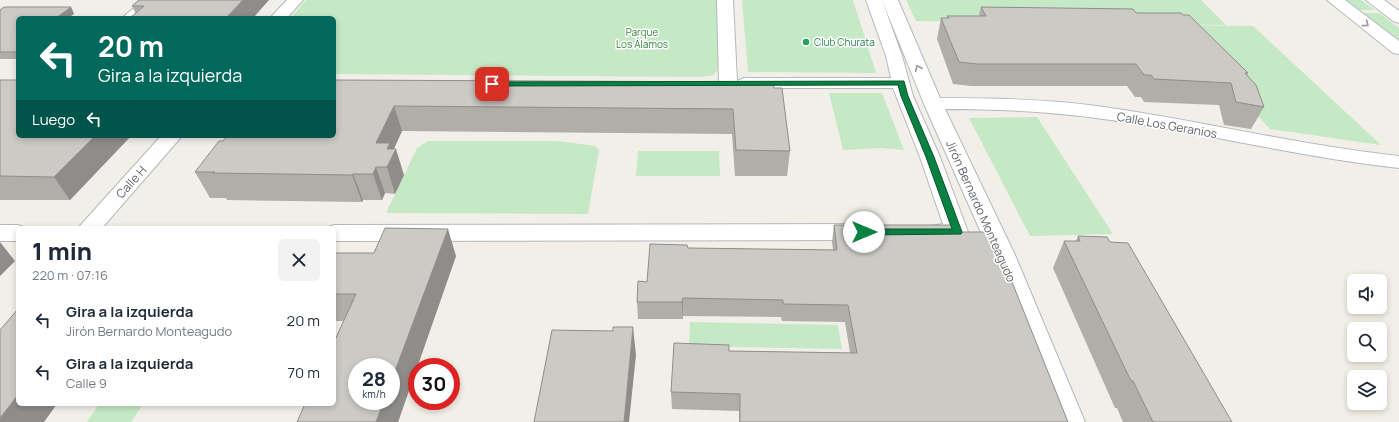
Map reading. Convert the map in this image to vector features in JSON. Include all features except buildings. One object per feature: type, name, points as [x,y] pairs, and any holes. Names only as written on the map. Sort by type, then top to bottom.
[{"type":"street","points":[[132,16],[152,0]]},
{"type":"street","points":[[280,16],[295,0]]},
{"type":"street","points":[[725,0],[720,84],[901,83]]},
{"type":"street","name":"Jirón Bernardo Monteagudo","points":[[874,0],[904,96],[930,157],[957,232],[911,232]]},
{"type":"street","name":"Jirón Bernardo Monteagudo","points":[[890,0],[933,104],[1002,255],[1071,422]]},
{"type":"street","points":[[1335,0],[1399,49]]},
{"type":"street","points":[[1374,0],[1399,18]]},
{"type":"street","name":"Calle Los Geranios","points":[[933,104],[1031,106],[1097,112],[1286,147],[1399,162]]},
{"type":"street","name":"Calle H","points":[[91,226],[170,138]]},
{"type":"street","points":[[336,233],[887,232]]},
{"type":"street","points":[[0,233],[16,233]]},
{"type":"green space","name":"Parque Los Álamos","points":[[306,0],[717,0],[718,70],[713,75],[700,77],[336,74],[336,16],[293,16]]},
{"type":"green space","name":"Club Churata","points":[[742,0],[853,0],[876,73],[748,72]]},
{"type":"green space","points":[[906,0],[1201,0],[1226,25],[916,21]]},
{"type":"green space","points":[[1343,0],[1361,0],[1375,10],[1356,10]]},
{"type":"green space","points":[[1360,13],[1379,13],[1399,28],[1399,42]]},
{"type":"green space","points":[[1174,25],[1253,26],[1381,145],[1270,129]]},
{"type":"green space","points":[[829,93],[882,93],[904,150],[881,148],[843,150]]},
{"type":"green space","points":[[1037,117],[1113,234],[1030,236],[969,118]]},
{"type":"green space","points":[[428,141],[558,141],[595,146],[599,150],[588,214],[386,213],[417,148]]},
{"type":"green space","points":[[638,151],[719,151],[720,176],[636,176]]},
{"type":"green space","points":[[690,322],[838,325],[842,349],[689,346]]},
{"type":"green space","points":[[98,406],[142,406],[131,422],[87,422]]},
{"type":"place","name":"Club Churata","points":[[806,42]]},
{"type":"route","points":[[492,84],[901,83],[904,96],[930,157],[957,232],[864,232]]}]
